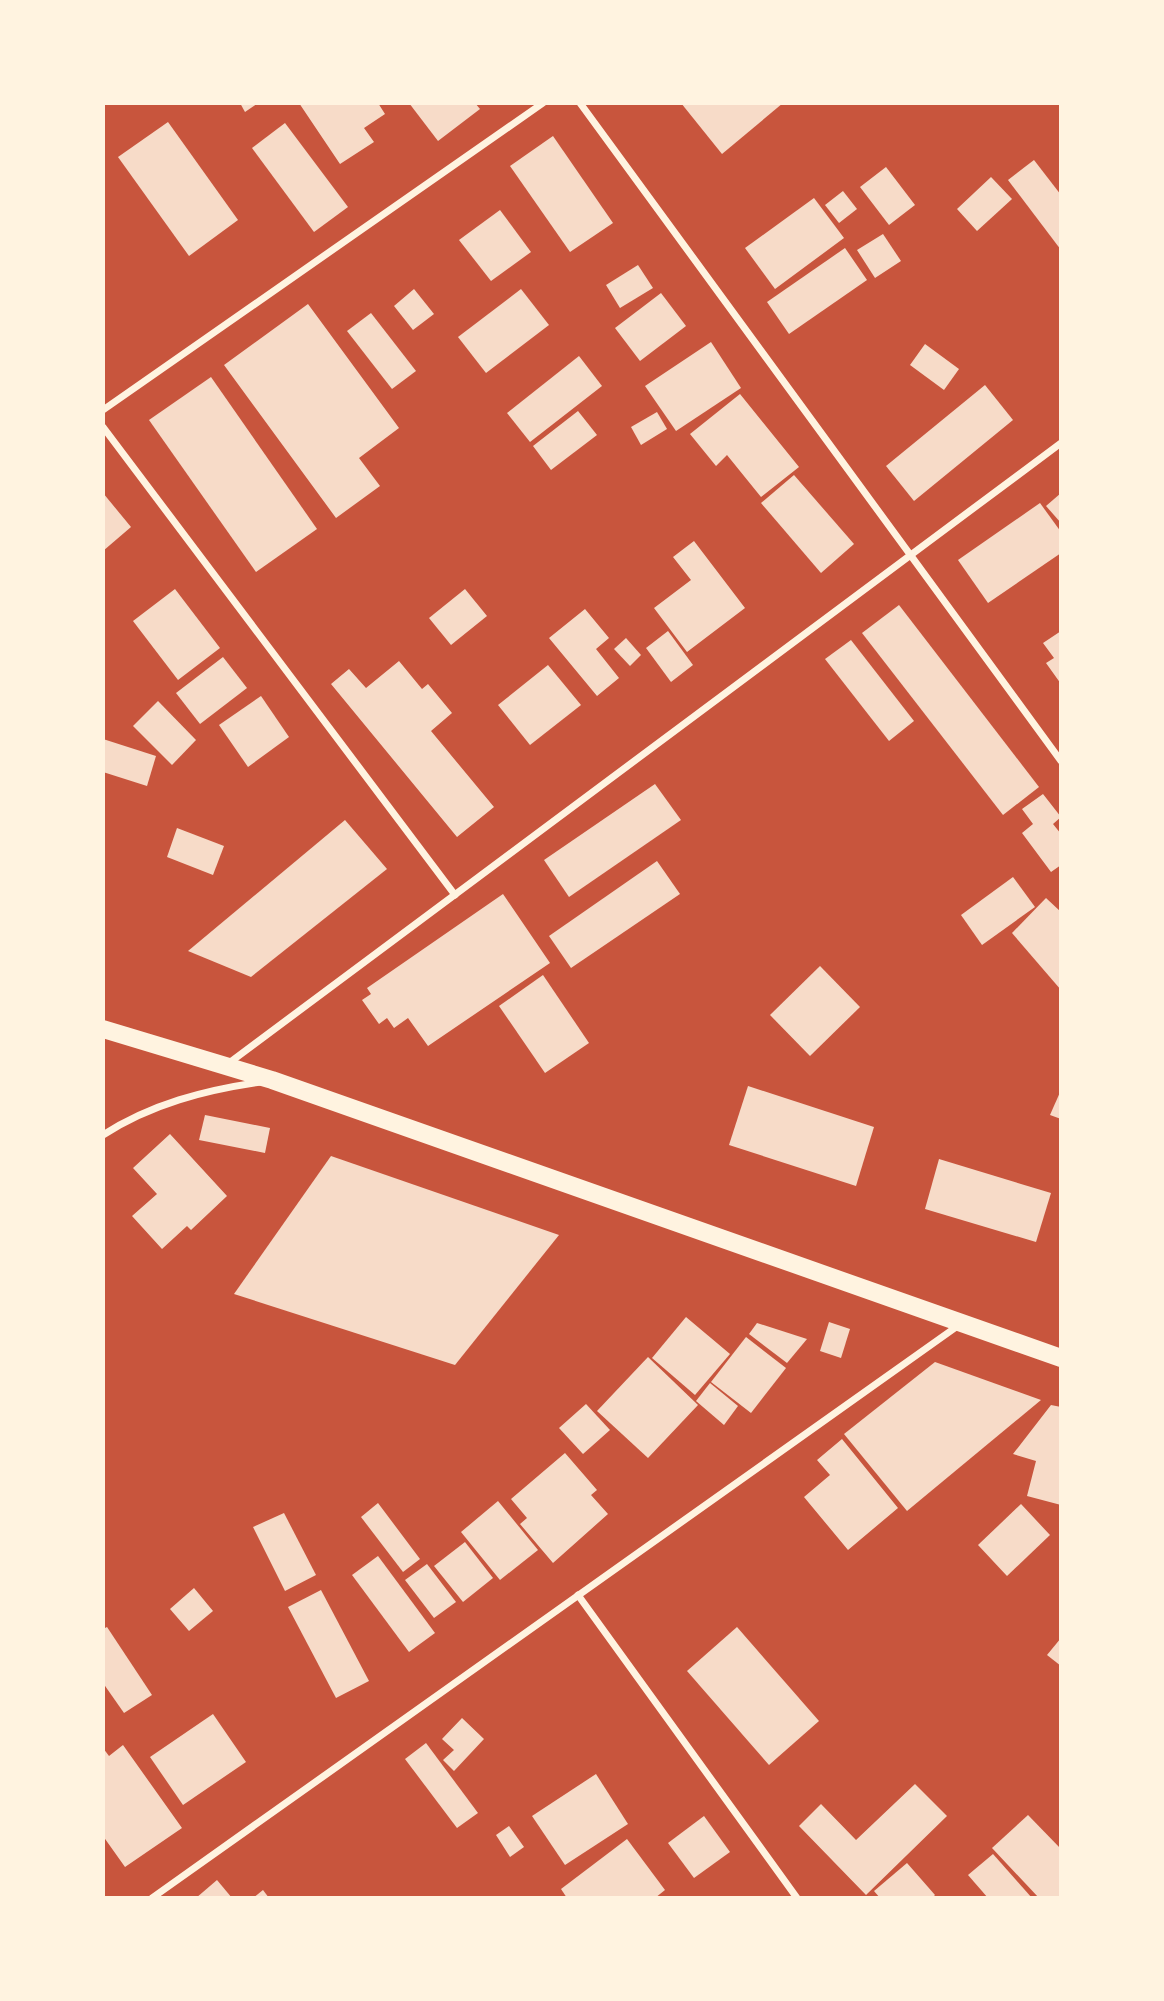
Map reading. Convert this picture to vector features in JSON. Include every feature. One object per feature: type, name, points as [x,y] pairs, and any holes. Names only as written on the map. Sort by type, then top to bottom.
[{"type":"main road","points":[[103,1029],[272,1080],[1061,1358]]},
{"type":"street","points":[[103,411],[543,103]]},
{"type":"street","points":[[580,103],[1061,761]]},
{"type":"street","points":[[103,428],[455,895]]},
{"type":"street","points":[[226,1066],[1061,443]]},
{"type":"street","points":[[103,1135],[159,1106],[215,1089],[272,1080]]},
{"type":"street","points":[[152,1898],[959,1324]]},
{"type":"street","points":[[578,1595],[797,1898]]},
{"type":"building","points":[[240,103],[258,103],[245,112]]},
{"type":"building","points":[[299,103],[378,103],[385,114],[364,128],[374,142],[340,164]]},
{"type":"building","points":[[409,103],[475,103],[480,109],[438,141]]},
{"type":"building","points":[[681,103],[783,103],[722,154]]},
{"type":"building","points":[[168,122],[238,220],[189,256],[118,157]]},
{"type":"building","points":[[285,123],[348,207],[314,232],[252,148]]},
{"type":"building","points":[[553,136],[613,223],[570,252],[510,166]]},
{"type":"building","points":[[1034,160],[1061,195],[1061,250],[1008,180]]},
{"type":"building","points":[[886,167],[915,205],[889,225],[860,187]]},
{"type":"building","points":[[991,177],[1012,199],[977,231],[957,209]]},
{"type":"building","points":[[843,191],[857,209],[839,223],[825,205]]},
{"type":"building","points":[[814,198],[844,238],[775,289],[745,248]]},
{"type":"building","points":[[500,210],[531,252],[491,281],[459,240]]},
{"type":"building","points":[[883,234],[901,261],[875,278],[857,250]]},
{"type":"building","points":[[845,248],[867,280],[789,334],[767,302]]},
{"type":"building","points":[[638,265],[653,288],[620,308],[606,285]]},
{"type":"building","points":[[414,289],[434,314],[413,330],[394,306]]},
{"type":"building","points":[[521,289],[549,325],[486,373],[458,337]]},
{"type":"building","points":[[661,293],[686,326],[640,361],[615,328]]},
{"type":"building","points":[[308,304],[399,428],[359,458],[380,486],[336,518],[224,365]]},
{"type":"building","points":[[371,313],[416,371],[392,389],[347,331]]},
{"type":"building","points":[[711,342],[741,388],[676,431],[645,386]]},
{"type":"building","points":[[925,344],[959,369],[944,390],[910,365]]},
{"type":"building","points":[[579,356],[602,386],[530,442],[507,413]]},
{"type":"building","points":[[211,377],[317,529],[256,572],[149,420]]},
{"type":"building","points":[[985,385],[1013,420],[914,501],[886,466]]},
{"type":"building","points":[[740,394],[799,467],[761,497],[727,455],[716,466],[690,434]]},
{"type":"building","points":[[578,411],[597,435],[551,470],[533,446]]},
{"type":"building","points":[[657,412],[667,429],[641,445],[631,427]]},
{"type":"building","points":[[794,475],[854,544],[821,573],[761,503]]},
{"type":"building","points":[[103,493],[131,527],[103,551]]},
{"type":"building","points":[[1061,493],[1061,523],[1046,506]]},
{"type":"building","points":[[1040,503],[1061,532],[1061,553],[988,603],[958,560]]},
{"type":"building","points":[[694,541],[745,608],[687,652],[654,608],[691,580],[673,557]]},
{"type":"building","points":[[175,589],[220,648],[178,680],[133,621]]},
{"type":"building","points":[[465,589],[487,616],[451,645],[429,618]]},
{"type":"building","points":[[899,605],[1039,787],[1003,815],[862,633]]},
{"type":"building","points":[[585,609],[609,638],[596,649],[619,678],[597,696],[549,638]]},
{"type":"building","points":[[668,631],[693,665],[671,682],[646,648]]},
{"type":"building","points":[[1061,631],[1061,684],[1046,663],[1054,658],[1043,643]]},
{"type":"building","points":[[626,638],[641,655],[630,666],[614,649]]},
{"type":"building","points":[[851,640],[914,721],[889,741],[825,659]]},
{"type":"building","points":[[223,657],[247,688],[200,724],[176,693]]},
{"type":"building","points":[[399,661],[422,689],[428,684],[452,713],[431,731],[494,807],[457,837],[331,684],[349,669],[366,688]]},
{"type":"building","points":[[548,665],[581,705],[530,745],[498,705]]},
{"type":"building","points":[[261,696],[289,737],[248,767],[219,725]]},
{"type":"building","points":[[158,701],[196,740],[172,765],[133,726]]},
{"type":"building","points":[[103,739],[156,756],[147,786],[103,772]]},
{"type":"building","points":[[655,784],[681,820],[569,897],[544,860]]},
{"type":"building","points":[[1043,794],[1061,817],[1053,824],[1061,834],[1061,865],[1051,872],[1022,833],[1033,824],[1022,809]]},
{"type":"building","points":[[345,820],[387,869],[251,977],[188,951]]},
{"type":"building","points":[[177,828],[224,846],[213,875],[167,857]]},
{"type":"building","points":[[657,861],[680,894],[571,968],[549,936]]},
{"type":"building","points":[[1013,877],[1035,907],[982,945],[961,915]]},
{"type":"building","points":[[503,894],[550,963],[428,1046],[408,1018],[394,1028],[387,1018],[379,1024],[362,1000],[371,994],[367,988]]},
{"type":"building","points":[[1046,898],[1061,912],[1061,990],[1012,933]]},
{"type":"building","points":[[820,966],[860,1007],[810,1056],[770,1015]]},
{"type":"building","points":[[543,975],[589,1043],[545,1073],[499,1006]]},
{"type":"building","points":[[748,1086],[874,1127],[856,1186],[729,1145]]},
{"type":"building","points":[[1061,1090],[1061,1119],[1050,1115]]},
{"type":"building","points":[[205,1115],[270,1128],[265,1153],[199,1140]]},
{"type":"building","points":[[170,1134],[227,1196],[191,1230],[187,1226],[162,1249],[132,1216],[157,1194],[133,1168]]},
{"type":"building","points":[[331,1156],[559,1235],[455,1365],[234,1294]]},
{"type":"building","points":[[939,1159],[1051,1193],[1036,1242],[925,1209]]},
{"type":"building","points":[[686,1317],[730,1354],[695,1395],[652,1358]]},
{"type":"building","points":[[829,1322],[850,1329],[841,1358],[820,1351]]},
{"type":"building","points":[[757,1323],[807,1339],[787,1363],[749,1334]]},
{"type":"building","points":[[746,1337],[786,1368],[751,1413],[711,1382]]},
{"type":"building","points":[[648,1357],[698,1405],[648,1458],[597,1411]]},
{"type":"building","points":[[935,1362],[1041,1400],[907,1511],[844,1434]]},
{"type":"building","points":[[710,1383],[738,1406],[724,1425],[696,1401]]},
{"type":"building","points":[[586,1404],[610,1430],[583,1454],[559,1428]]},
{"type":"building","points":[[1051,1405],[1061,1407],[1061,1505],[1027,1496],[1036,1461],[1013,1454]]},
{"type":"building","points":[[842,1439],[898,1508],[848,1550],[804,1497],[830,1475],[817,1460]]},
{"type":"building","points":[[565,1453],[597,1490],[591,1495],[608,1514],[553,1563],[520,1524],[527,1518],[511,1499]]},
{"type":"building","points":[[498,1501],[538,1550],[500,1580],[461,1532]]},
{"type":"building","points":[[378,1503],[420,1559],[403,1572],[361,1517]]},
{"type":"building","points":[[1021,1504],[1050,1535],[1007,1576],[978,1545]]},
{"type":"building","points":[[284,1513],[316,1575],[285,1591],[253,1527]]},
{"type":"building","points":[[465,1542],[493,1578],[463,1602],[434,1566]]},
{"type":"building","points":[[378,1556],[435,1633],[409,1652],[352,1575]]},
{"type":"building","points":[[427,1564],[456,1602],[434,1618],[405,1580]]},
{"type":"building","points":[[194,1588],[213,1611],[189,1631],[170,1609]]},
{"type":"building","points":[[321,1590],[369,1681],[336,1698],[288,1607]]},
{"type":"building","points":[[107,1627],[152,1695],[124,1713],[103,1683],[103,1629]]},
{"type":"building","points":[[737,1627],[819,1721],[769,1765],[687,1671]]},
{"type":"building","points":[[1061,1638],[1061,1666],[1047,1655]]},
{"type":"building","points":[[213,1714],[246,1762],[183,1805],[150,1757]]},
{"type":"building","points":[[462,1718],[484,1739],[454,1771],[443,1760],[454,1750],[442,1739]]},
{"type":"building","points":[[426,1743],[478,1813],[457,1828],[405,1759]]},
{"type":"building","points":[[123,1745],[182,1828],[125,1867],[103,1836],[103,1748],[109,1756]]},
{"type":"building","points":[[596,1774],[628,1824],[565,1865],[532,1816]]},
{"type":"building","points":[[915,1784],[947,1816],[866,1895],[799,1826],[821,1804],[856,1840]]},
{"type":"building","points":[[1028,1815],[1061,1849],[1061,1898],[1039,1898],[992,1848]]},
{"type":"building","points":[[704,1816],[730,1852],[694,1878],[668,1843]]},
{"type":"building","points":[[509,1826],[524,1847],[510,1857],[496,1835]]},
{"type":"building","points":[[627,1839],[665,1890],[655,1898],[567,1898],[561,1889]]},
{"type":"building","points":[[993,1854],[1032,1898],[988,1898],[968,1875]]},
{"type":"building","points":[[907,1863],[935,1895],[932,1898],[880,1898],[874,1891]]},
{"type":"building","points":[[217,1880],[232,1898],[196,1898]]},
{"type":"building","points":[[263,1890],[269,1898],[253,1898]]}]
